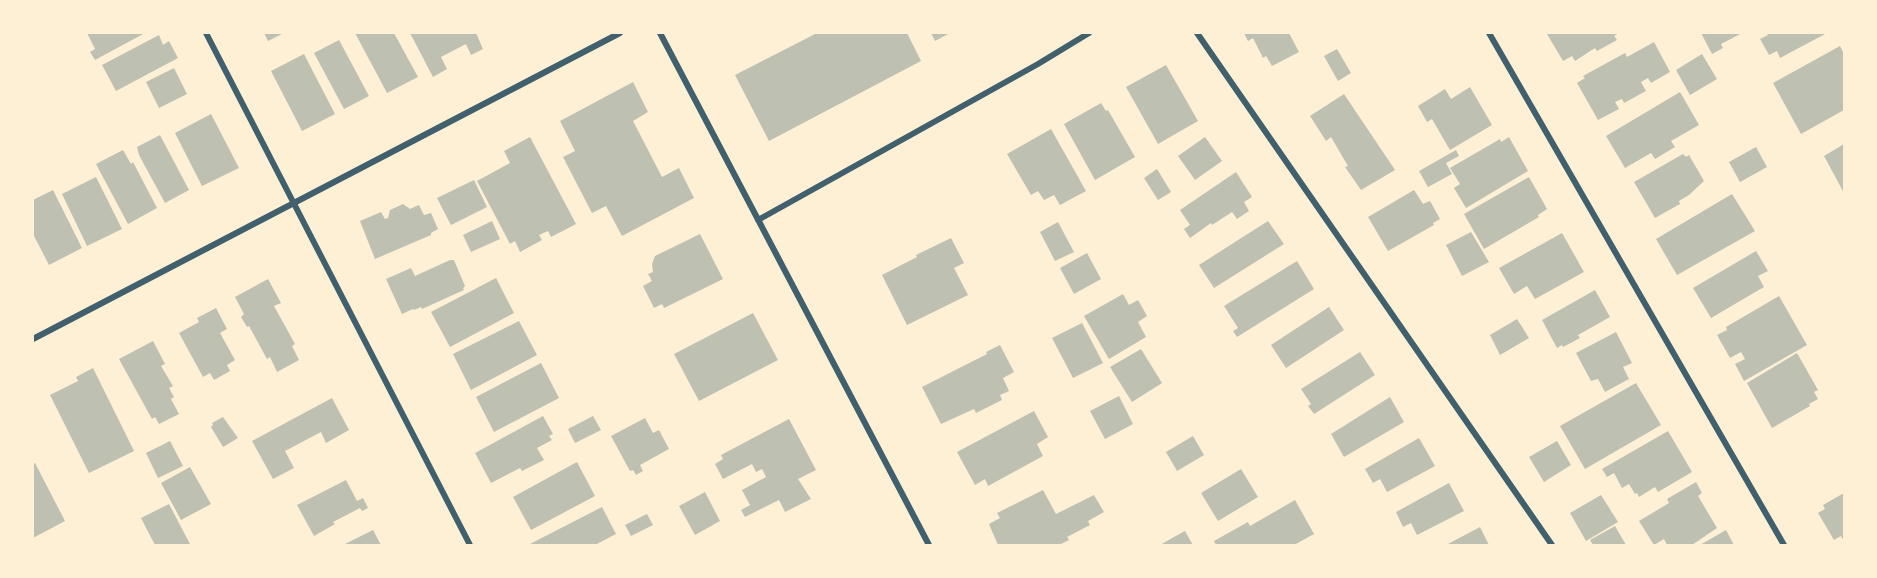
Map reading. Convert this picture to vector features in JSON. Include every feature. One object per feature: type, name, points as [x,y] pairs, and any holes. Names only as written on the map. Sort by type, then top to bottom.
[{"type":"street","points":[[206,33],[470,545]]},
{"type":"street","points":[[33,339],[620,33]]},
{"type":"street","points":[[660,33],[929,545]]},
{"type":"street","points":[[758,220],[1038,64],[1089,33]]},
{"type":"street","points":[[1197,33],[1552,545]]},
{"type":"street","points":[[1489,33],[1784,545]]},
{"type":"building","points":[[87,33],[145,33],[95,60],[90,52],[95,49]]},
{"type":"building","points":[[264,33],[284,33],[268,41]]},
{"type":"building","points":[[355,33],[394,33],[418,77],[387,93]]},
{"type":"building","points":[[410,33],[476,33],[483,49],[471,55],[466,44],[441,57],[447,69],[433,77]]},
{"type":"building","points":[[817,33],[907,33],[921,61],[769,141],[735,75]]},
{"type":"building","points":[[931,33],[950,33],[935,41]]},
{"type":"building","points":[[1244,33],[1289,33],[1299,52],[1272,66],[1266,56],[1263,58],[1253,38],[1248,41]]},
{"type":"building","points":[[1548,33],[1619,33],[1614,36],[1617,40],[1597,51],[1595,48],[1575,61],[1572,56],[1563,61]]},
{"type":"building","points":[[1701,33],[1742,33],[1721,44],[1723,48],[1712,54]]},
{"type":"building","points":[[1766,33],[1827,33],[1780,58],[1777,51],[1769,55],[1760,39],[1768,35]]},
{"type":"building","points":[[159,35],[163,45],[169,41],[178,58],[116,91],[102,65]]},
{"type":"building","points":[[339,40],[369,96],[344,109],[314,53]]},
{"type":"building","points":[[1654,42],[1670,72],[1651,83],[1648,78],[1641,82],[1646,91],[1624,103],[1622,99],[1615,102],[1619,109],[1598,120],[1577,83],[1585,78],[1583,76],[1625,53],[1627,57]]},
{"type":"building","points":[[1840,46],[1844,54],[1844,110],[1801,134],[1773,83]]},
{"type":"building","points":[[1337,49],[1351,73],[1338,81],[1324,56]]},
{"type":"building","points":[[304,54],[335,114],[302,131],[271,71]]},
{"type":"building","points":[[1702,54],[1717,79],[1690,95],[1676,70]]},
{"type":"building","points":[[1166,65],[1198,121],[1158,144],[1126,87]]},
{"type":"building","points":[[174,68],[187,94],[159,108],[146,82]]},
{"type":"building","points":[[633,82],[648,112],[633,121],[662,177],[679,168],[694,198],[622,236],[606,206],[592,213],[563,157],[575,151],[560,121]]},
{"type":"building","points":[[1470,87],[1492,125],[1450,150],[1432,119],[1427,122],[1418,106],[1445,89],[1451,99]]},
{"type":"building","points":[[1680,92],[1699,125],[1671,141],[1675,147],[1655,159],[1651,153],[1625,168],[1606,136]]},
{"type":"building","points":[[1344,94],[1395,170],[1361,190],[1345,167],[1348,166],[1331,137],[1326,141],[1310,116]]},
{"type":"building","points":[[1101,103],[1106,111],[1108,110],[1135,157],[1095,180],[1064,124]]},
{"type":"building","points":[[211,114],[239,168],[202,186],[175,133]]},
{"type":"building","points":[[1051,129],[1086,191],[1060,205],[1054,195],[1044,200],[1038,191],[1031,195],[1007,154]]},
{"type":"building","points":[[160,135],[189,190],[165,203],[137,147]]},
{"type":"building","points":[[530,137],[576,224],[551,237],[548,231],[539,235],[542,240],[520,252],[515,241],[510,244],[477,181],[510,163],[504,151]]},
{"type":"building","points":[[1205,137],[1222,161],[1195,180],[1178,156]]},
{"type":"building","points":[[1509,137],[1528,171],[1466,208],[1454,188],[1460,184],[1450,168],[1500,139],[1501,142]]},
{"type":"building","points":[[1844,144],[1844,193],[1824,156]]},
{"type":"building","points":[[1756,147],[1767,167],[1740,182],[1729,162]]},
{"type":"building","points":[[123,150],[131,164],[133,162],[157,208],[128,224],[96,164]]},
{"type":"building","points":[[1456,150],[1459,156],[1446,163],[1452,174],[1428,187],[1419,171]]},
{"type":"building","points":[[1683,154],[1686,157],[1689,155],[1704,181],[1679,201],[1680,204],[1655,218],[1634,182]]},
{"type":"building","points":[[1157,169],[1171,192],[1158,200],[1144,178]]},
{"type":"building","points":[[1236,172],[1252,197],[1244,202],[1249,211],[1237,219],[1232,212],[1190,238],[1184,229],[1190,225],[1180,210]]},
{"type":"building","points":[[96,177],[122,229],[87,246],[62,194]]},
{"type":"building","points":[[1529,177],[1547,209],[1538,215],[1539,217],[1484,249],[1464,214]]},
{"type":"building","points":[[474,180],[487,207],[451,225],[437,198]]},
{"type":"building","points":[[53,190],[82,248],[49,265],[33,234],[33,200]]},
{"type":"building","points":[[1414,190],[1423,204],[1430,201],[1440,219],[1433,223],[1434,225],[1388,251],[1368,217]]},
{"type":"building","points":[[1732,194],[1755,231],[1677,275],[1656,239]]},
{"type":"building","points":[[403,204],[410,209],[419,205],[424,215],[431,213],[438,229],[431,235],[375,259],[360,221],[381,212],[385,219],[388,218],[390,210]]},
{"type":"building","points":[[492,221],[500,239],[471,252],[463,235]]},
{"type":"building","points":[[1268,221],[1284,244],[1214,288],[1199,265]]},
{"type":"building","points":[[1058,222],[1074,252],[1055,261],[1040,232]]},
{"type":"building","points":[[1471,232],[1489,262],[1462,276],[1446,245]]},
{"type":"building","points":[[1562,233],[1584,272],[1535,299],[1527,286],[1514,294],[1499,268]]},
{"type":"building","points":[[700,234],[723,279],[664,308],[662,304],[654,308],[643,286],[652,281],[648,274],[653,272],[652,264],[655,256]]},
{"type":"building","points":[[951,238],[964,263],[954,268],[968,295],[907,325],[882,275]]},
{"type":"building","points":[[1756,251],[1768,271],[1758,276],[1764,287],[1711,318],[1693,288]]},
{"type":"building","points":[[1087,253],[1101,279],[1074,294],[1060,268]]},
{"type":"building","points":[[454,260],[465,286],[464,290],[422,309],[421,307],[413,309],[402,314],[386,279],[411,268],[415,276]]},
{"type":"building","points":[[1297,261],[1314,289],[1237,337],[1233,331],[1238,328],[1224,306]]},
{"type":"building","points":[[496,278],[514,313],[450,347],[431,312]]},
{"type":"building","points":[[268,279],[281,303],[274,306],[295,344],[292,346],[299,360],[277,372],[270,357],[267,359],[249,326],[247,327],[241,317],[244,314],[235,297]]},
{"type":"building","points":[[1595,290],[1610,317],[1578,335],[1580,338],[1557,348],[1542,320]]},
{"type":"building","points":[[1123,294],[1129,305],[1138,300],[1147,316],[1138,322],[1146,337],[1109,359],[1084,316]]},
{"type":"building","points":[[1779,296],[1807,345],[1744,381],[1735,364],[1745,359],[1741,352],[1730,358],[1717,335],[1727,330],[1726,327]]},
{"type":"building","points":[[1329,307],[1344,330],[1286,368],[1271,345]]},
{"type":"building","points":[[216,308],[227,329],[220,333],[235,360],[227,365],[230,371],[214,380],[210,373],[203,377],[179,333],[199,322],[197,318]]},
{"type":"building","points":[[753,313],[778,360],[699,401],[674,354]]},
{"type":"building","points":[[1517,319],[1529,338],[1500,355],[1490,335]]},
{"type":"building","points":[[519,321],[537,355],[471,390],[453,354]]},
{"type":"building","points":[[1082,323],[1103,363],[1073,378],[1052,338]]},
{"type":"building","points":[[1616,332],[1632,363],[1623,367],[1629,379],[1605,392],[1598,379],[1591,381],[1576,353]]},
{"type":"building","points":[[153,341],[165,364],[161,366],[173,386],[169,388],[174,397],[171,399],[179,414],[159,424],[155,417],[152,419],[119,359]]},
{"type":"building","points":[[1000,345],[1014,372],[1003,378],[1009,391],[1000,395],[1002,400],[976,413],[974,409],[941,424],[922,387]]},
{"type":"building","points":[[1141,349],[1162,383],[1132,402],[1110,367]]},
{"type":"building","points":[[1360,352],[1375,375],[1314,414],[1308,406],[1311,404],[1301,389]]},
{"type":"building","points":[[1797,353],[1818,390],[1814,392],[1818,399],[1772,428],[1747,383]]},
{"type":"building","points":[[541,363],[559,398],[494,432],[476,397]]},
{"type":"building","points":[[93,368],[134,451],[89,473],[50,395],[78,381],[76,377]]},
{"type":"building","points":[[1636,383],[1661,425],[1585,469],[1560,426]]},
{"type":"building","points":[[1119,396],[1133,424],[1105,439],[1090,411]]},
{"type":"building","points":[[1390,397],[1404,422],[1344,457],[1331,434]]},
{"type":"building","points":[[332,398],[349,430],[326,443],[321,432],[285,451],[294,468],[273,479],[252,441]]},
{"type":"building","points":[[1034,411],[1048,437],[1037,444],[1043,456],[988,486],[985,479],[975,485],[957,452]]},
{"type":"building","points":[[543,416],[553,434],[549,436],[552,440],[537,448],[544,460],[522,471],[520,468],[491,483],[475,453]]},
{"type":"building","points":[[593,416],[601,430],[575,443],[568,429]]},
{"type":"building","points":[[223,417],[238,438],[223,447],[211,427],[212,423]]},
{"type":"building","points":[[645,418],[653,433],[659,430],[669,449],[640,465],[643,471],[636,475],[633,470],[630,471],[611,436]]},
{"type":"building","points":[[789,419],[816,470],[798,479],[811,499],[785,512],[779,500],[745,517],[741,510],[750,505],[742,490],[766,477],[762,469],[756,472],[752,464],[723,479],[715,464],[723,459],[721,455]]},
{"type":"building","points":[[1668,431],[1692,472],[1658,492],[1655,487],[1639,497],[1629,484],[1622,488],[1614,473],[1607,477],[1602,469]]},
{"type":"building","points":[[1193,436],[1204,455],[1177,471],[1166,452]]},
{"type":"building","points":[[1419,438],[1435,466],[1387,492],[1380,479],[1373,483],[1365,469]]},
{"type":"building","points":[[170,441],[183,466],[158,478],[146,453]]},
{"type":"building","points":[[1557,441],[1571,465],[1544,482],[1529,457]]},
{"type":"building","points":[[577,462],[595,496],[531,530],[513,497]]},
{"type":"building","points":[[35,463],[65,521],[33,538],[33,464]]},
{"type":"building","points":[[190,467],[211,504],[181,520],[161,483]]},
{"type":"building","points":[[1241,469],[1258,497],[1218,521],[1201,493]]},
{"type":"building","points":[[346,480],[357,501],[363,498],[368,508],[362,511],[360,508],[333,522],[335,524],[314,536],[297,505]]},
{"type":"building","points":[[1696,482],[1702,493],[1698,496],[1717,528],[1692,545],[1667,545],[1664,539],[1654,545],[1639,521],[1669,503],[1667,499]]},
{"type":"building","points":[[1449,483],[1464,511],[1417,535],[1411,523],[1403,527],[1396,512]]},
{"type":"building","points":[[1043,490],[1056,514],[1094,495],[1104,512],[1088,521],[1090,525],[1067,537],[1069,540],[1059,545],[998,545],[989,524],[1000,518],[997,513]]},
{"type":"building","points":[[705,492],[720,521],[695,535],[679,506]]},
{"type":"building","points":[[1844,493],[1844,541],[1841,536],[1834,540],[1818,513],[1825,509],[1823,505]]},
{"type":"building","points":[[1601,495],[1618,522],[1586,541],[1570,513]]},
{"type":"building","points":[[1295,500],[1314,534],[1294,545],[1216,545],[1214,541],[1248,522],[1250,526]]},
{"type":"building","points":[[169,504],[190,544],[188,545],[155,545],[141,518]]},
{"type":"building","points":[[602,507],[616,534],[595,545],[528,545]]},
{"type":"building","points":[[647,514],[653,525],[631,536],[625,525]]},
{"type":"building","points":[[1615,526],[1626,545],[1593,545],[1590,540]]},
{"type":"building","points":[[1480,527],[1489,545],[1446,545]]},
{"type":"building","points":[[373,530],[381,545],[343,545]]},
{"type":"building","points":[[1726,530],[1734,545],[1700,545]]},
{"type":"building","points":[[1185,531],[1193,545],[1160,545],[1174,537]]}]
